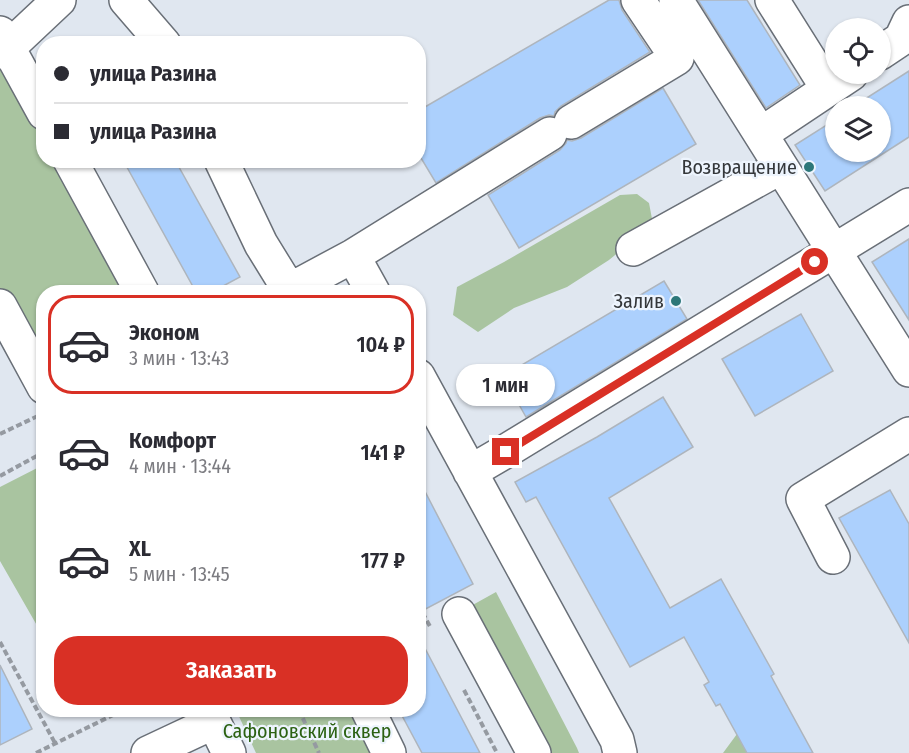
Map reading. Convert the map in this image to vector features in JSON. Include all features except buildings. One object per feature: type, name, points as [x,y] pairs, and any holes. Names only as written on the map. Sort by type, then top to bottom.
[{"type":"street","points":[[36,100],[3,44],[59,0]]},
{"type":"street","points":[[126,0],[157,36]]},
{"type":"street","points":[[301,285],[353,256],[677,58],[638,0]]},
{"type":"street","points":[[676,0],[909,370]]},
{"type":"street","points":[[771,0],[825,64]]},
{"type":"street","points":[[904,0],[909,7]]},
{"type":"street","points":[[891,46],[901,39],[909,22]]},
{"type":"street","points":[[761,134],[835,84]]},
{"type":"street","points":[[633,249],[781,167]]},
{"type":"street","points":[[74,168],[138,285]]},
{"type":"street","points":[[225,168],[261,244],[284,285]]},
{"type":"street","points":[[470,472],[909,205]]},
{"type":"street","points":[[353,256],[369,285]]},
{"type":"street","points":[[0,306],[36,372]]},
{"type":"street","points":[[426,391],[617,740],[620,753]]},
{"type":"street","points":[[833,557],[803,499],[909,434]]},
{"type":"street","points":[[459,614],[534,753]]},
{"type":"street","points":[[148,753],[209,717]]},
{"type":"street","points":[[211,717],[229,753]]},
{"type":"street","points":[[371,717],[389,753]]},
{"type":"path","points":[[0,434],[36,418]]},
{"type":"path","points":[[0,476],[36,456]]},
{"type":"path","points":[[0,642],[36,708]]},
{"type":"path","points":[[41,717],[55,743]]},
{"type":"path","points":[[36,753],[109,717]]},
{"type":"path","points":[[302,717],[319,753]]},
{"type":"green space","points":[[0,52],[36,103],[36,168],[74,168],[138,285],[36,285],[36,374],[0,306]]},
{"type":"green space","points":[[637,194],[649,203],[653,224],[609,260],[567,287],[514,308],[478,332],[453,315],[457,287],[620,195]]},
{"type":"green space","points":[[36,469],[36,624],[0,561],[0,487]]},
{"type":"green space","points":[[496,592],[579,753],[546,753],[469,607]]},
{"type":"green space","name":"Сафоновский сквер","points":[[239,717],[360,717],[378,753],[256,753]]},
{"type":"green space","points":[[737,734],[747,753],[723,753]]},
{"type":"place","name":"Возвращение","points":[[809,167]]},
{"type":"place","name":"Залив","points":[[676,301]]},
{"type":"route","points":[[506,452],[815,262]]}]
